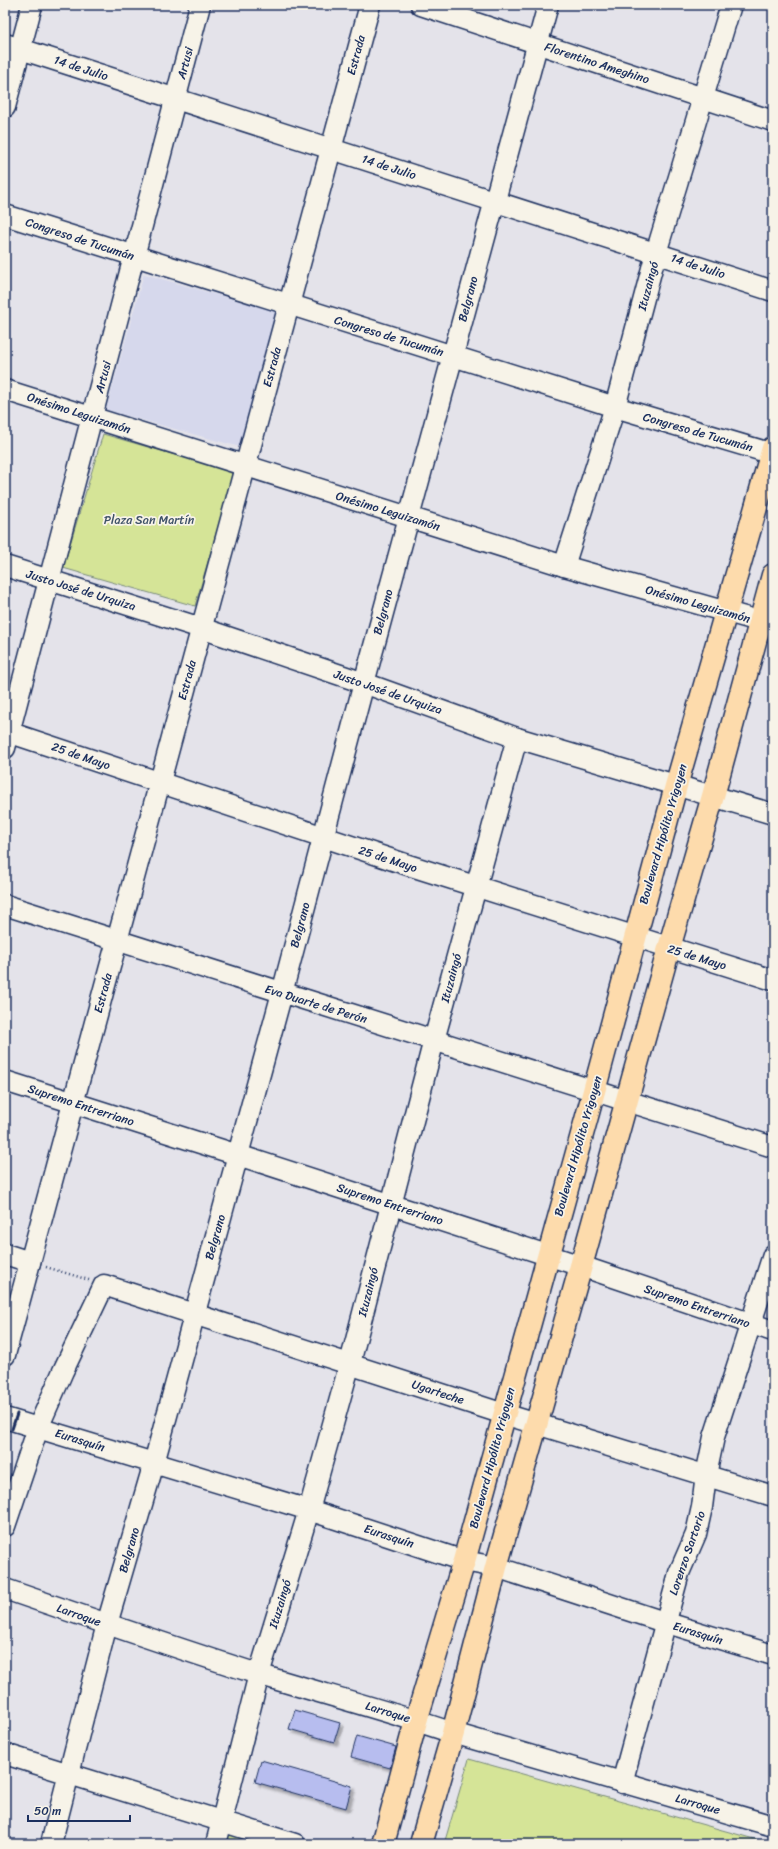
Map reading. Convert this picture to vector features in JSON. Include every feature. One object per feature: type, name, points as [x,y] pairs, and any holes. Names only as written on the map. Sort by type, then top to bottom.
[{"type":"main road","name":"Boulevard Hipólito Yrigoyen","points":[[383,1844],[416,1720],[464,1561],[547,1256],[594,1091],[676,786],[773,452]]},
{"type":"main road","points":[[420,1844],[453,1733],[496,1567],[669,948],[766,624],[773,575]]},
{"type":"street","points":[[5,107],[13,46],[32,5]]},
{"type":"street","name":"Artusi","points":[[6,737],[92,418],[200,5]]},
{"type":"street","name":"Estrada","points":[[5,1355],[370,5]]},
{"type":"street","name":"Florentino Ameghino","points":[[421,5],[773,121]]},
{"type":"street","name":"Belgrano","points":[[51,1844],[107,1624],[154,1463],[238,1155],[548,5]]},
{"type":"street","name":"Ituzaingó","points":[[564,566],[615,407],[656,253],[731,5]]},
{"type":"street","name":"14 de Julio","points":[[13,46],[773,291]]},
{"type":"street","name":"Congreso de Tucumán","points":[[5,215],[615,407],[773,452]]},
{"type":"street","name":"Onésimo Leguizamón","points":[[5,390],[564,566],[766,624]]},
{"type":"street","name":"Justo José de Urquiza","points":[[5,566],[201,628],[364,683],[517,738],[773,814]]},
{"type":"street","name":"25 de Mayo","points":[[6,737],[160,783],[323,838],[635,938],[773,980]]},
{"type":"street","name":"Ituzaingó","points":[[216,1844],[259,1674],[309,1510],[350,1363],[434,1040],[517,738]]},
{"type":"street","name":"Eva Duarte de Perón","points":[[5,905],[773,1147]]},
{"type":"street","name":"Supremo Entrerriano","points":[[5,1081],[391,1204],[773,1331]]},
{"type":"street","points":[[5,1254],[30,1262]]},
{"type":"street","name":"Lorenzo Sartorio","points":[[622,1783],[664,1622],[679,1573],[696,1534],[714,1437],[752,1324],[773,1255]]},
{"type":"street","points":[[5,1526],[38,1428],[104,1285]]},
{"type":"street","name":"Ugarteche","points":[[104,1285],[194,1312],[504,1414],[773,1496]]},
{"type":"street","name":"Eurasquín","points":[[5,1418],[309,1510],[464,1561],[496,1567],[664,1622],[773,1655]]},
{"type":"street","name":"Larroque","points":[[5,1589],[259,1674],[622,1783],[773,1826]]},
{"type":"street","points":[[5,1754],[295,1844]]},
{"type":"path","points":[[30,1262],[104,1285]]},
{"type":"shaded area","points":[[144,274],[278,312],[240,447],[106,410]]},
{"type":"green space","name":"Plaza San Martín","points":[[103,434],[234,472],[195,606],[63,568]]},
{"type":"green space","points":[[469,1759],[772,1844],[444,1844]]},
{"type":"green space","points":[[229,1830],[274,1844],[225,1844]]},
{"type":"building","points":[[295,1710],[340,1723],[334,1742],[289,1729]]},
{"type":"building","points":[[357,1736],[396,1747],[390,1768],[351,1757]]},
{"type":"building","points":[[261,1760],[352,1786],[346,1808],[255,1782]]},
{"type":"railway","points":[[12,1429],[17,1414]]}]
